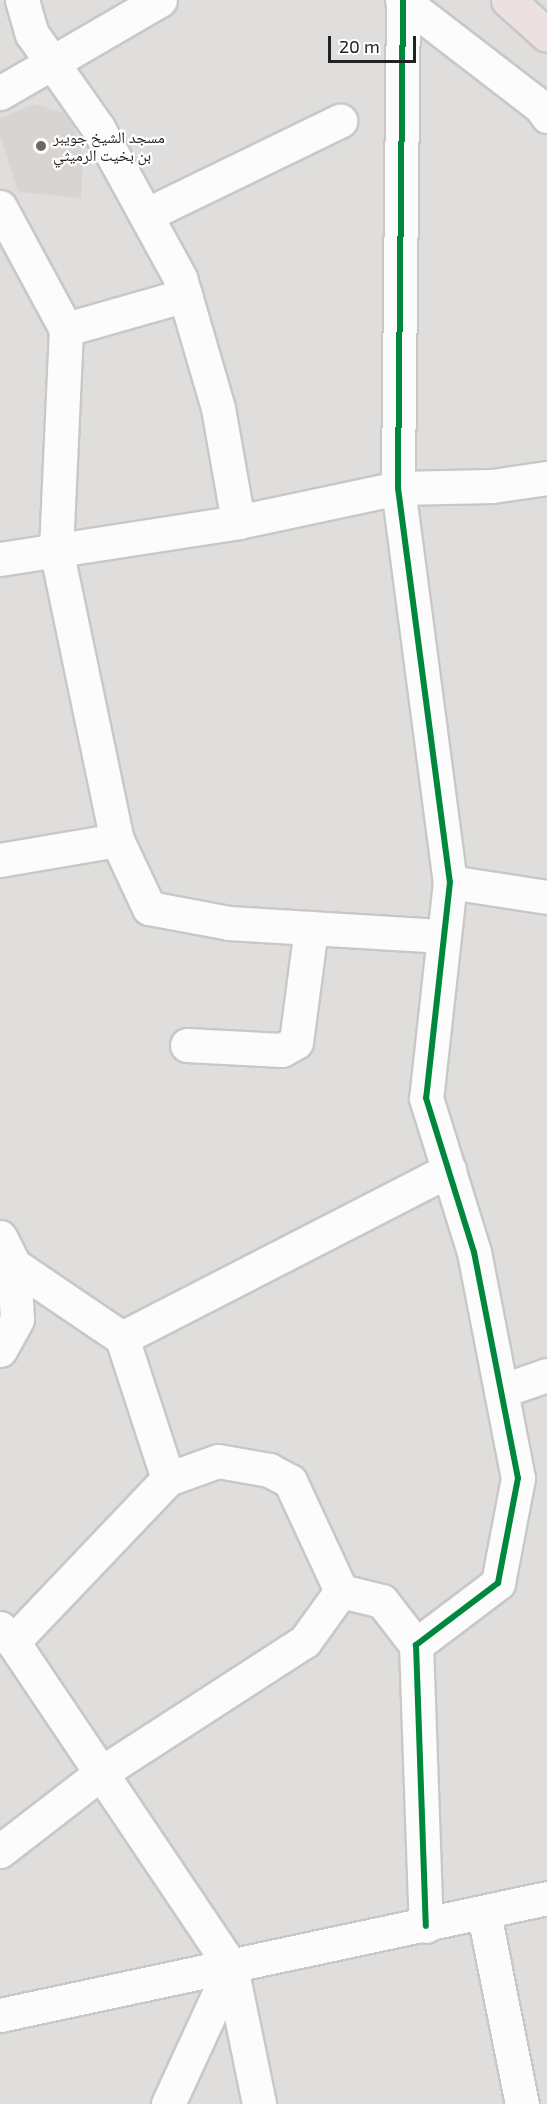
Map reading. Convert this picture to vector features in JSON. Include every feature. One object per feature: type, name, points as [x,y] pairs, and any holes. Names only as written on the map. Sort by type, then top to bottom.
[{"type":"highway","points":[[508,0],[547,34]]},
{"type":"street","points":[[22,0],[32,34],[50,63],[98,128],[180,278],[218,408],[238,522]]},
{"type":"street","points":[[0,93],[160,0]]},
{"type":"street","points":[[403,0],[541,107],[547,116]]},
{"type":"street","points":[[403,0],[398,488],[450,882],[426,1098],[474,1252],[518,1478],[498,1583],[416,1645]]},
{"type":"street","points":[[146,215],[340,121]]},
{"type":"street","points":[[0,207],[66,329],[56,549],[117,840],[149,908],[229,923],[444,936]]},
{"type":"street","points":[[66,329],[185,295]]},
{"type":"street","points":[[0,558],[238,522],[398,488],[492,486],[547,478]]},
{"type":"street","points":[[0,860],[117,840]]},
{"type":"street","points":[[450,882],[547,897]]},
{"type":"street","points":[[187,1045],[282,1050],[296,1042],[311,928]]},
{"type":"street","points":[[122,1338],[448,1170]]},
{"type":"street","points":[[7,1251],[122,1338],[168,1479]]},
{"type":"street","points":[[0,1350],[17,1319],[7,1251]]},
{"type":"street","points":[[501,1391],[547,1375]]},
{"type":"street","points":[[259,2104],[231,1967],[7,1635],[168,1479],[218,1461],[268,1470],[290,1481],[341,1591]]},
{"type":"street","points":[[341,1591],[382,1602],[416,1645],[426,1926]]},
{"type":"street","points":[[0,1851],[101,1773],[304,1641],[341,1591]]},
{"type":"street","points":[[0,2015],[484,1914],[547,1898]]},
{"type":"street","points":[[484,1914],[522,2104]]},
{"type":"street","points":[[168,2104],[231,1967]]},
{"type":"shaded area","points":[[0,0],[547,0],[547,2104],[0,2104]]},
{"type":"building","name":"مسجد الشيخ جويبر بن بخيت الرميثي","points":[[35,104],[70,115],[83,157],[81,198],[18,192],[0,134],[0,118]]},
{"type":"cycle path","points":[[403,0],[398,488],[450,882],[426,1098],[474,1252],[518,1478],[498,1583],[416,1645],[426,1926]]},
{"type":"place","name":"مسجد الشيخ جويبر بن بخيت الرميثي","points":[[41,146]]}]
